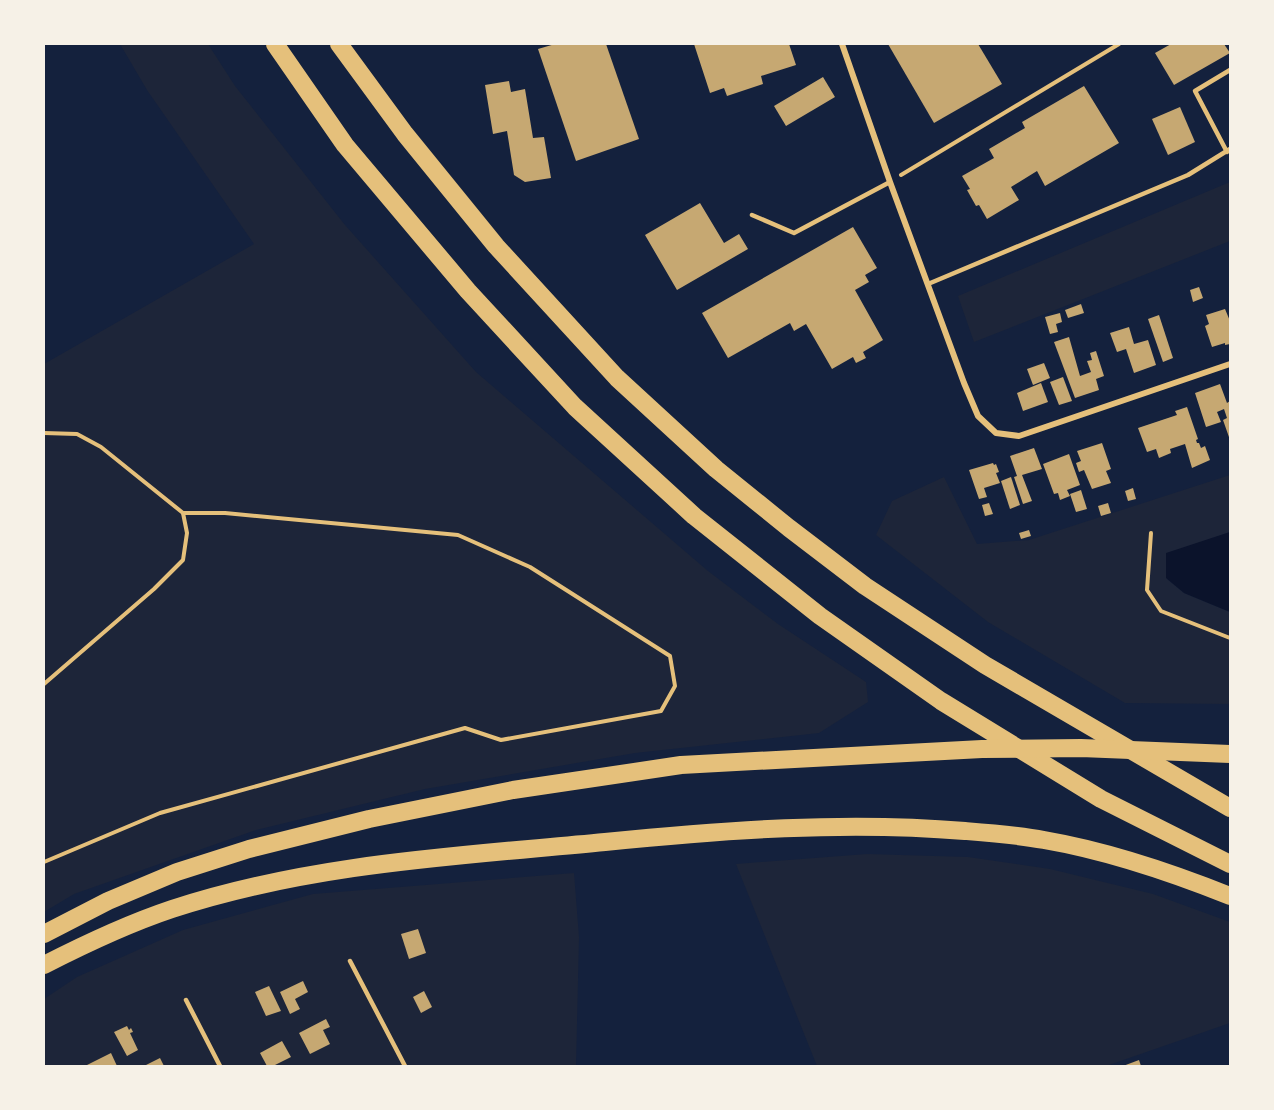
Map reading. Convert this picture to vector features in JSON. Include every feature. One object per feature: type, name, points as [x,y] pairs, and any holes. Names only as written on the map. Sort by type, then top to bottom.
[{"type":"highway","points":[[339,44],[405,134],[496,246],[617,378],[716,469],[865,586],[975,659],[1230,808]]},
{"type":"highway","points":[[278,48],[345,144],[468,291],[575,407],[694,516],[820,616],[941,701],[1101,799],[1230,864]]},
{"type":"highway","points":[[44,934],[108,901],[177,872],[249,849],[369,819],[513,790],[681,765],[982,749],[1082,748],[1230,754]]},
{"type":"highway","points":[[44,965],[99,937],[172,909],[268,883],[366,865],[680,835],[835,827],[902,827],[1042,839],[1108,854],[1179,875],[1230,896]]},
{"type":"street","points":[[842,44],[890,182],[978,416],[996,433],[1019,436],[1230,364]]},
{"type":"lane","points":[[928,284],[1188,175],[1228,151],[1195,91],[1230,70]]},
{"type":"lane","points":[[752,215],[794,233],[890,182]]},
{"type":"lane","points":[[350,961],[405,1066]]},
{"type":"lane","points":[[186,1000],[220,1066]]},
{"type":"path","points":[[890,182],[1119,44]]},
{"type":"path","points":[[44,433],[77,434],[101,447],[183,513],[225,513],[458,535],[530,567],[670,656],[675,686],[660,711],[501,740],[465,728],[160,813],[44,862]]},
{"type":"path","points":[[44,684],[154,589],[183,560],[187,533],[183,513]]},
{"type":"path","points":[[1150,533],[1147,590],[1161,612],[1230,638]]},
{"type":"shaded area","points":[[120,44],[208,44],[235,86],[345,225],[476,372],[708,571],[778,624],[866,682],[868,702],[819,733],[635,753],[425,789],[256,830],[74,894],[44,912],[44,364],[254,244],[147,90]]},
{"type":"shaded area","points":[[1230,182],[1230,241],[974,342],[958,296]]},
{"type":"shaded area","points":[[1230,475],[1230,532],[1166,554],[1167,579],[1184,593],[1230,612],[1230,704],[1125,703],[988,622],[876,535],[892,501],[944,477],[977,544],[1029,540]]},
{"type":"shaded area","points":[[1230,532],[1230,612],[1184,593],[1166,578],[1166,553]]},
{"type":"shaded area","points":[[867,854],[968,857],[1050,869],[1153,894],[1230,922],[1230,1023],[1106,1066],[817,1066],[736,864]]},
{"type":"shaded area","points":[[574,873],[579,937],[576,1066],[44,1066],[44,999],[77,977],[183,930],[313,894]]},
{"type":"building","points":[[555,44],[606,44],[639,139],[576,161],[538,49]]},
{"type":"building","points":[[694,44],[789,44],[796,65],[761,76],[763,84],[727,96],[724,88],[710,93]]},
{"type":"building","points":[[888,44],[978,44],[1002,84],[934,123]]},
{"type":"building","points":[[1171,44],[1224,44],[1230,53],[1174,85],[1155,53]]},
{"type":"building","points":[[823,77],[835,97],[786,126],[774,106]]},
{"type":"building","points":[[509,81],[511,92],[525,89],[533,138],[544,137],[551,178],[525,182],[514,175],[507,131],[493,134],[485,85]]},
{"type":"building","points":[[1084,86],[1119,143],[1045,186],[1037,171],[1011,187],[1019,200],[987,219],[979,205],[976,206],[962,176],[994,158],[989,149],[1025,128],[1022,122]]},
{"type":"building","points":[[1180,107],[1195,142],[1168,155],[1152,119]]},
{"type":"building","points":[[700,203],[724,243],[739,234],[748,249],[677,290],[645,235]]},
{"type":"building","points":[[853,227],[877,268],[865,275],[869,282],[855,290],[883,340],[863,352],[866,358],[856,363],[853,357],[832,369],[806,324],[794,331],[790,323],[728,358],[702,313]]},
{"type":"building","points":[[1199,287],[1203,298],[1193,302],[1190,290]]},
{"type":"building","points":[[1081,304],[1084,313],[1068,318],[1065,310]]},
{"type":"building","points":[[1225,309],[1230,321],[1230,344],[1225,345],[1225,343],[1212,347],[1205,326],[1209,324],[1206,315]]},
{"type":"building","points":[[1060,313],[1062,322],[1056,324],[1058,332],[1050,334],[1045,317]]},
{"type":"building","points":[[1159,315],[1173,358],[1163,362],[1148,319]]},
{"type":"building","points":[[1129,327],[1134,344],[1148,340],[1156,365],[1134,373],[1126,349],[1117,352],[1110,333]]},
{"type":"building","points":[[1069,337],[1080,376],[1091,372],[1087,361],[1092,360],[1090,353],[1096,351],[1104,376],[1096,379],[1099,390],[1075,398],[1054,342]]},
{"type":"building","points":[[1044,363],[1050,378],[1033,385],[1027,369]]},
{"type":"building","points":[[1063,377],[1072,401],[1059,405],[1050,382]]},
{"type":"building","points":[[1041,383],[1048,402],[1023,411],[1017,393]]},
{"type":"building","points":[[1220,384],[1227,403],[1230,401],[1230,440],[1223,420],[1227,418],[1224,409],[1217,412],[1221,422],[1206,427],[1195,393]]},
{"type":"building","points":[[1187,407],[1198,439],[1197,443],[1201,448],[1205,446],[1210,460],[1192,468],[1185,444],[1170,449],[1171,453],[1159,458],[1156,449],[1147,452],[1138,428],[1177,415],[1175,411]]},
{"type":"building","points":[[1102,443],[1111,469],[1106,471],[1111,483],[1092,489],[1084,470],[1079,472],[1076,463],[1081,461],[1077,451]]},
{"type":"building","points":[[1034,448],[1042,469],[1022,475],[1032,501],[1023,504],[1010,456]]},
{"type":"building","points":[[1069,454],[1080,485],[1067,490],[1070,496],[1060,500],[1058,493],[1054,494],[1043,464]]},
{"type":"building","points":[[996,464],[999,472],[996,473],[1000,483],[984,488],[987,497],[979,499],[969,470]]},
{"type":"building","points":[[1011,477],[1020,505],[1010,509],[1001,481]]},
{"type":"building","points":[[1133,488],[1136,499],[1128,501],[1125,491]]},
{"type":"building","points":[[1081,490],[1087,509],[1076,512],[1070,494]]},
{"type":"building","points":[[989,503],[993,514],[985,516],[982,505]]},
{"type":"building","points":[[1108,503],[1111,513],[1101,516],[1098,506]]},
{"type":"building","points":[[1029,530],[1031,536],[1021,539],[1019,533]]},
{"type":"building","points":[[418,929],[426,953],[409,959],[401,934]]},
{"type":"building","points":[[303,981],[308,992],[295,999],[300,1009],[290,1014],[280,992]]},
{"type":"building","points":[[269,986],[281,1011],[266,1016],[255,992]]},
{"type":"building","points":[[424,991],[432,1007],[421,1013],[413,997]]},
{"type":"building","points":[[326,1019],[330,1027],[323,1030],[330,1044],[310,1054],[299,1033]]},
{"type":"building","points":[[127,1026],[133,1032],[130,1033],[138,1050],[127,1056],[114,1032]]},
{"type":"building","points":[[282,1041],[291,1057],[273,1066],[267,1066],[260,1053]]},
{"type":"building","points":[[111,1053],[117,1066],[85,1066]]},
{"type":"building","points":[[160,1058],[164,1066],[144,1066]]},
{"type":"building","points":[[1139,1060],[1141,1066],[1123,1066]]}]
